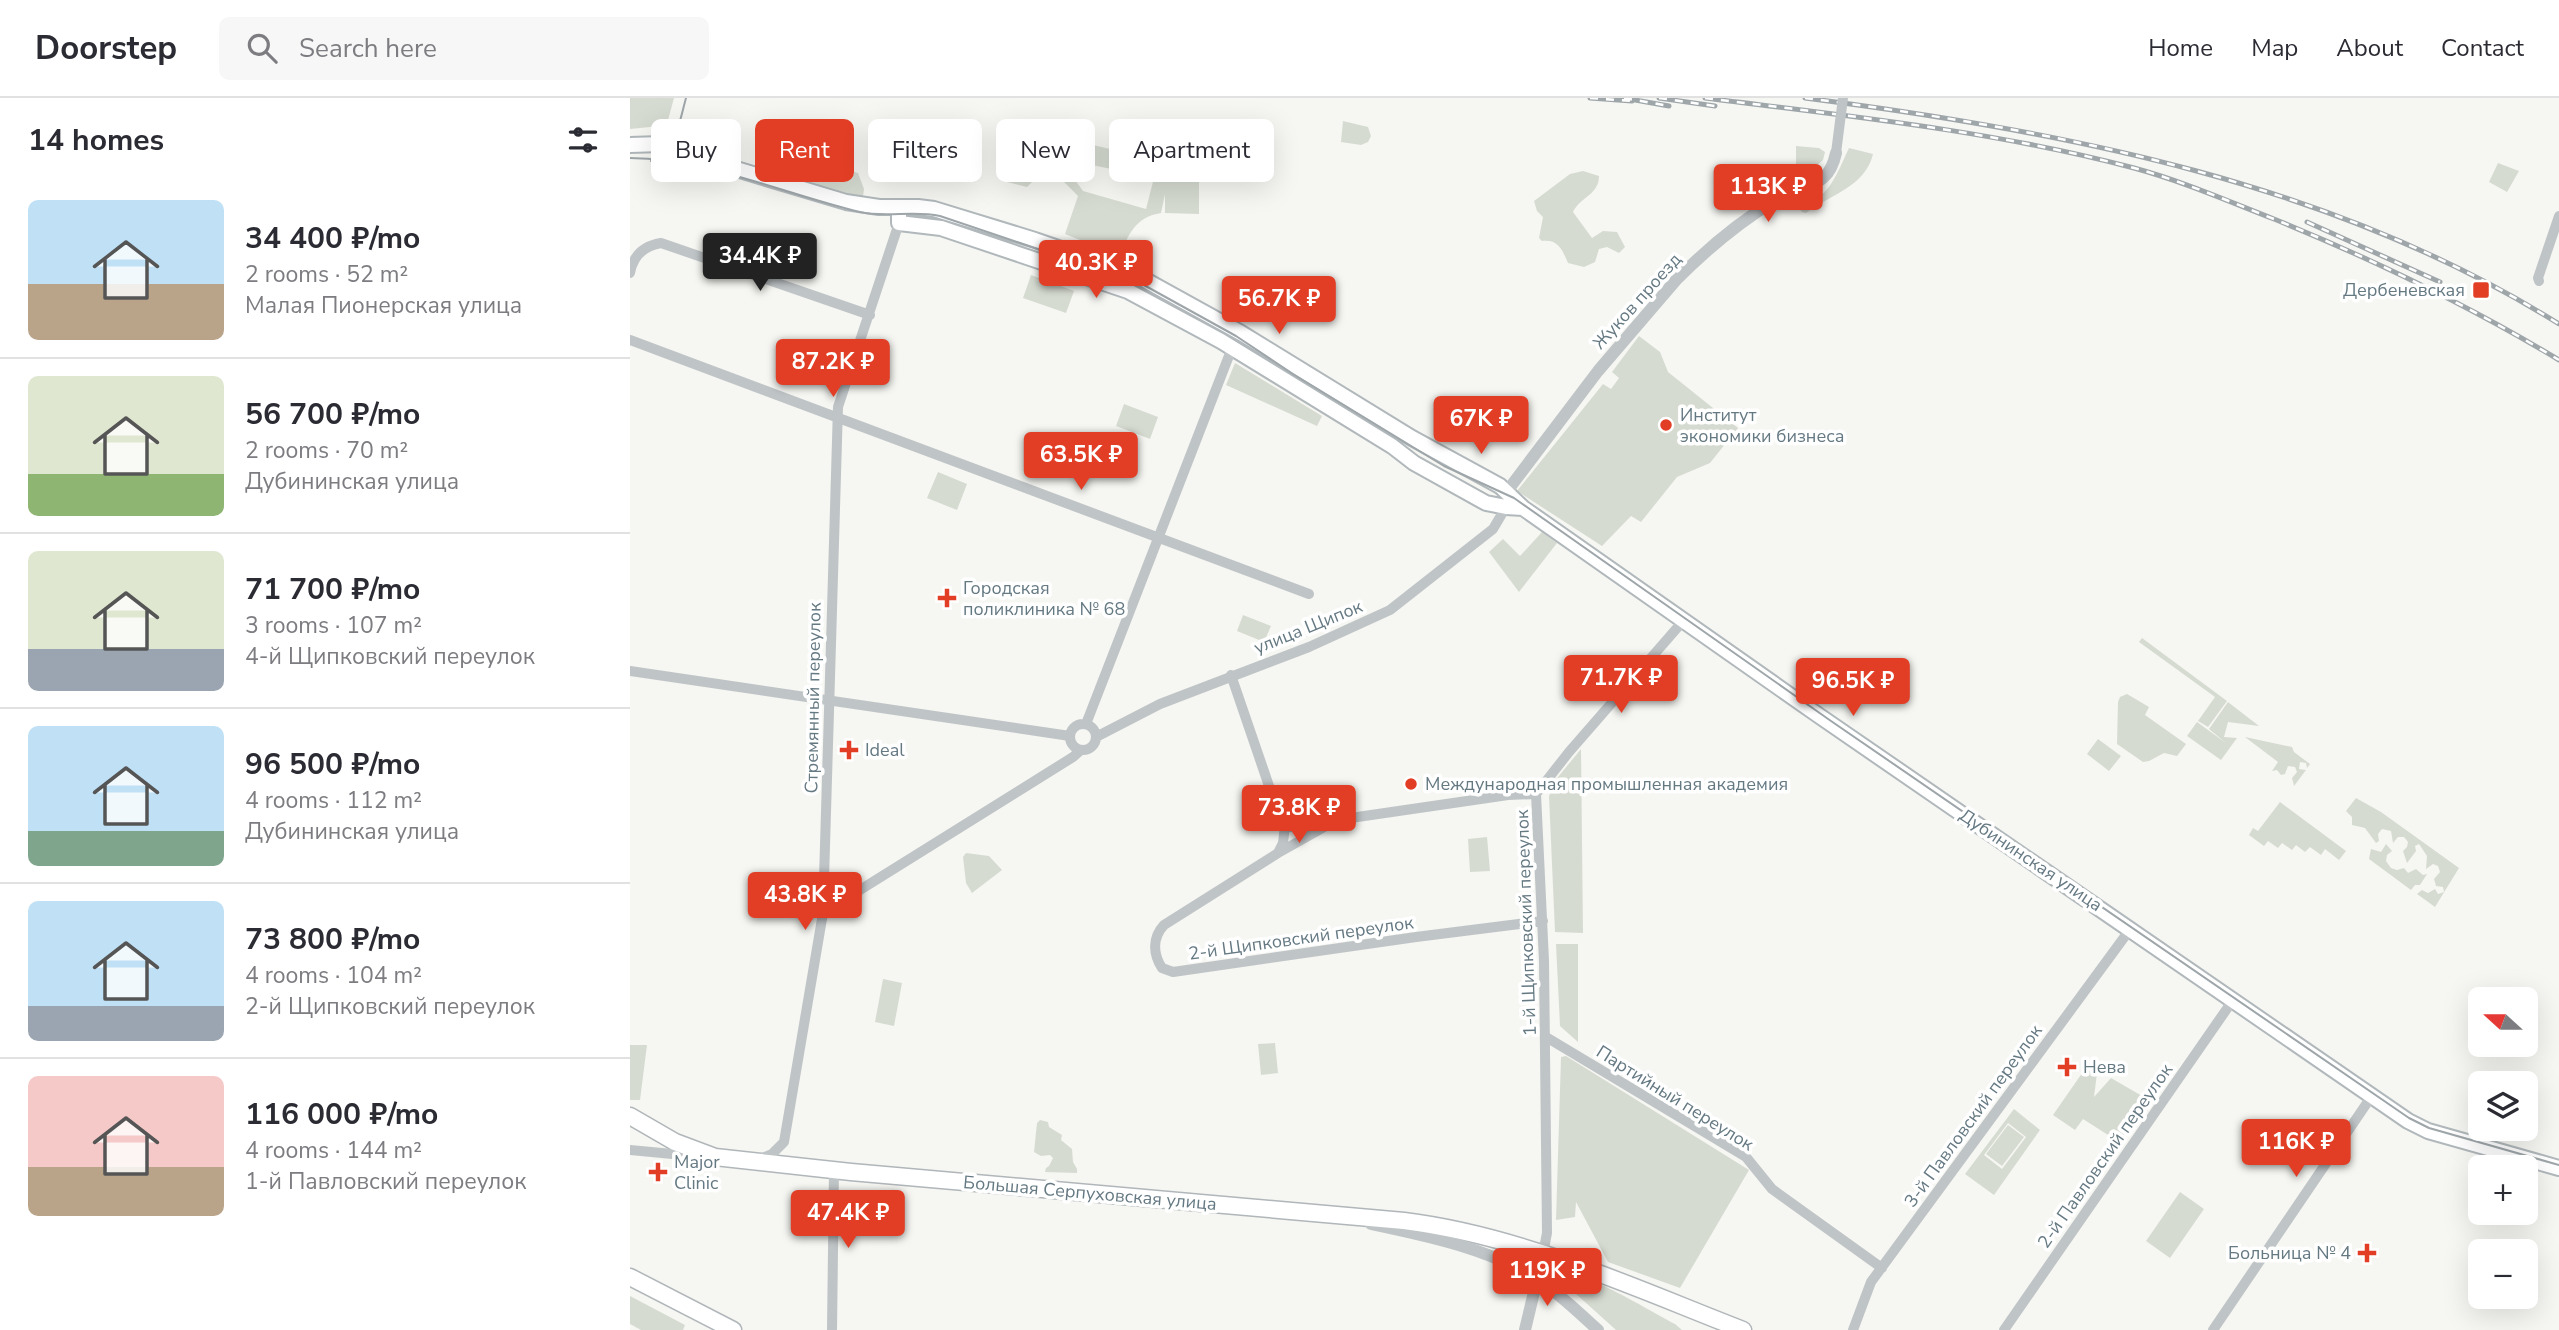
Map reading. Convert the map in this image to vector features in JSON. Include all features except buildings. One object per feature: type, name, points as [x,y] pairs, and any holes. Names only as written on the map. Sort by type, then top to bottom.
[{"type":"main road","name":"Дубининская улица","points":[[630,145],[661,144],[682,153],[846,202],[941,211],[1082,256],[1146,280],[1241,333],[1399,430],[1510,489],[1523,508],[1828,722],[2408,1121],[2428,1131],[2559,1168]]},
{"type":"main road","points":[[900,207],[899,223],[941,228],[1128,291],[1232,348],[1392,446],[1413,463],[1486,503],[1506,508],[1523,508]]},
{"type":"main road","name":"Большая Серпуховская улица","points":[[630,1116],[675,1142],[715,1157],[1404,1221],[1461,1230],[1577,1264],[1742,1330]]},
{"type":"main road","points":[[630,1277],[733,1330]]},
{"type":"street","name":"Жуков проезд","points":[[1510,489],[1598,370],[1688,268],[1758,211],[1780,197],[1824,178],[1833,165],[1836,153],[1843,98]]},
{"type":"street","points":[[2539,281],[2559,216]]},
{"type":"street","name":"Стремянный переулок","points":[[753,1162],[772,1154],[784,1142],[823,913],[838,407],[899,223]]},
{"type":"street","points":[[630,273],[632,261],[639,252],[652,244],[660,243],[870,315]]},
{"type":"street","points":[[630,340],[1309,594]]},
{"type":"street","points":[[1086,724],[1232,348]]},
{"type":"street","points":[[1506,508],[1510,489]]},
{"type":"street","name":"улица Щипок","points":[[1096,737],[1144,711],[1309,646],[1390,610],[1493,529],[1506,508]]},
{"type":"street","points":[[1536,794],[1684,620]]},
{"type":"street","points":[[630,671],[1070,736]]},
{"type":"street","points":[[1231,675],[1281,821],[1285,825],[1283,843],[1278,853]]},
{"type":"street","points":[[823,913],[1081,750],[1091,747],[1096,737],[1093,729],[1086,724],[1077,725],[1070,736]]},
{"type":"street","points":[[1070,736],[1074,746],[1081,750]]},
{"type":"street","name":"1-й Щипковский переулок","points":[[1285,825],[1292,827],[1508,794],[1536,794],[1546,1037],[1547,1230],[1543,1254]]},
{"type":"street","name":"2-й Щипковский переулок","points":[[1335,821],[1278,853],[1164,925],[1156,936],[1155,946],[1162,968],[1173,972],[1543,921]]},
{"type":"street","name":"3-й Павловский переулок","points":[[1853,1330],[1871,1282],[2131,928]]},
{"type":"street","name":"2-й Павловский переулок","points":[[2004,1330],[2233,1000]]},
{"type":"street","name":"Партийный переулок","points":[[1546,1037],[1745,1157],[1772,1189],[1882,1268]]},
{"type":"street","points":[[2213,1330],[2371,1097]]},
{"type":"street","points":[[630,1150],[715,1157]]},
{"type":"street","points":[[832,1330],[834,1170]]},
{"type":"street","name":"Большая Серпуховская улица","points":[[1309,1212],[1419,1234],[1489,1257],[1537,1279],[1598,1330]]},
{"type":"street","points":[[1525,1330],[1543,1254]]},
{"type":"shaded area","points":[[630,98],[674,98],[668,119],[651,119],[651,127],[630,129]]},
{"type":"shaded area","points":[[1343,121],[1368,127],[1371,136],[1368,142],[1361,145],[1341,142]]},
{"type":"shaded area","points":[[1095,146],[1109,149],[1109,168],[1095,166]]},
{"type":"shaded area","points":[[1796,146],[1819,148],[1825,152],[1823,160],[1806,175],[1796,175]]},
{"type":"shaded area","points":[[1849,148],[1873,154],[1863,174],[1846,189],[1806,213],[1802,212],[1796,203],[1824,193],[1837,174]]},
{"type":"shaded area","points":[[2498,163],[2519,171],[2507,192],[2489,182]]},
{"type":"shaded area","points":[[1583,171],[1599,176],[1598,182],[1593,192],[1573,212],[1592,238],[1603,231],[1617,232],[1625,247],[1619,253],[1607,247],[1599,249],[1595,262],[1584,267],[1568,263],[1556,243],[1539,238],[1543,217],[1537,211],[1534,201],[1570,174]]},
{"type":"shaded area","points":[[854,172],[858,173],[864,189],[863,197],[846,196],[798,182],[854,182]]},
{"type":"shaded area","points":[[1007,182],[1032,182],[1027,187]]},
{"type":"shaded area","points":[[1064,182],[1077,182],[1083,191],[1146,209],[1153,182],[1199,182],[1199,214],[1165,213],[1165,194],[1161,213],[1145,218],[1134,228],[1120,256],[1065,234],[1078,196]]},
{"type":"shaded area","points":[[1031,275],[1074,291],[1066,313],[1023,298]]},
{"type":"shaded area","points":[[1639,336],[1660,352],[1668,372],[1738,428],[1710,463],[1677,477],[1641,522],[1631,516],[1602,546],[1517,491],[1603,384],[1611,389],[1619,378],[1612,372]]},
{"type":"shaded area","points":[[1235,363],[1322,416],[1317,426],[1226,385]]},
{"type":"shaded area","points":[[1124,404],[1158,417],[1150,439],[1116,426]]},
{"type":"shaded area","points":[[938,472],[967,484],[957,510],[927,498]]},
{"type":"shaded area","points":[[1542,532],[1557,543],[1519,592],[1489,552],[1503,539],[1520,556]]},
{"type":"shaded area","points":[[1243,615],[1271,626],[1264,642],[1237,631]]},
{"type":"shaded area","points":[[2142,638],[2227,701],[2208,727],[2198,721],[2215,697],[2139,642]]},
{"type":"shaded area","points":[[2127,694],[2149,707],[2145,715],[2186,744],[2177,756],[2164,753],[2143,762],[2117,744],[2118,702],[2120,697]]},
{"type":"shaded area","points":[[2228,702],[2259,726],[2228,722],[2224,737],[2237,738],[2221,760],[2187,736],[2197,722],[2226,743],[2209,729]]},
{"type":"shaded area","points":[[2245,737],[2292,747],[2294,752],[2310,764],[2307,768],[2306,763],[2300,762],[2299,769],[2306,770],[2294,786],[2292,778],[2297,772],[2295,767],[2288,766],[2285,774],[2281,775],[2277,770],[2272,771],[2278,762]]},
{"type":"shaded area","points":[[2098,739],[2121,756],[2109,771],[2087,754]]},
{"type":"shaded area","points":[[1581,749],[1583,933],[1555,932],[1549,796],[1558,777]]},
{"type":"shaded area","points":[[2356,798],[2381,812],[2459,868],[2435,907],[2417,894],[2422,890],[2428,893],[2435,889],[2438,894],[2444,892],[2443,887],[2436,886],[2434,879],[2440,872],[2438,866],[2433,864],[2426,869],[2427,856],[2419,844],[2415,846],[2416,851],[2407,863],[2403,851],[2408,842],[2404,837],[2398,837],[2393,843],[2391,831],[2382,829],[2376,843],[2365,828],[2352,825],[2352,817],[2346,811]]},
{"type":"shaded area","points":[[2280,802],[2346,851],[2339,860],[2325,849],[2321,855],[2310,847],[2305,852],[2296,845],[2292,850],[2282,843],[2278,848],[2268,841],[2264,846],[2249,835],[2253,828],[2258,831]]},
{"type":"shaded area","points":[[1487,837],[1490,871],[1470,872],[1468,839]]},
{"type":"shaded area","points":[[2386,844],[2392,851],[2387,855],[2386,861],[2391,868],[2404,868],[2408,873],[2416,869],[2423,875],[2427,874],[2420,885],[2415,885],[2411,890],[2369,859],[2371,849],[2381,852]]},
{"type":"shaded area","points":[[966,853],[989,856],[1002,870],[972,893],[966,883],[963,857]]},
{"type":"shaded area","points":[[1556,944],[1578,944],[1578,1042],[1560,1026]]},
{"type":"shaded area","points":[[883,979],[902,983],[894,1026],[875,1022]]},
{"type":"shaded area","points":[[1275,1043],[1278,1073],[1261,1075],[1258,1044]]},
{"type":"shaded area","points":[[630,1045],[647,1045],[640,1100],[630,1100]]},
{"type":"shaded area","points":[[1566,1056],[1749,1170],[1680,1288],[1608,1262],[1576,1202],[1575,1217],[1556,1220],[1561,1057]]},
{"type":"shaded area","points":[[2087,1066],[2097,1073],[2094,1097],[2111,1078],[2149,1100],[2119,1142],[2083,1119],[2075,1130],[2053,1115]]},
{"type":"shaded area","points":[[2014,1109],[2040,1130],[1994,1195],[1965,1174]],"holes":[[[2008,1123],[2026,1137],[2002,1169],[1984,1155]]]},
{"type":"shaded area","points":[[1040,1120],[1048,1122],[1049,1127],[1062,1135],[1061,1140],[1072,1149],[1077,1173],[1045,1172],[1053,1158],[1034,1152],[1037,1123]]},
{"type":"shaded area","points":[[2008,1125],[2024,1137],[2002,1166],[1986,1154]]},
{"type":"shaded area","points":[[2180,1192],[2204,1209],[2170,1258],[2146,1241]]},
{"type":"shaded area","points":[[1566,1273],[1603,1286],[1682,1330],[1616,1330],[1565,1284]]},
{"type":"shaded area","points":[[630,1296],[685,1325],[683,1330],[641,1330],[630,1324]]},
{"type":"tram line","points":[[681,119],[686,98]]},
{"type":"tram line","points":[[630,158],[688,164],[860,212],[940,216],[1142,284],[1236,336],[1444,466],[1514,498],[1831,721],[2409,1118],[2429,1128],[2559,1165]]},
{"type":"railway","points":[[1590,98],[1632,101]]},
{"type":"railway","points":[[1624,98],[1669,106]]},
{"type":"railway","points":[[1659,98],[1715,106]]},
{"type":"railway","points":[[1705,98],[1975,134],[2081,155],[2152,173],[2347,250],[2490,320],[2559,360]]},
{"type":"railway","points":[[1805,98],[2000,127],[2195,170],[2290,199],[2383,234],[2473,275],[2559,324]]},
{"type":"railway","points":[[2307,222],[2440,282]]},
{"type":"place","name":"Дербеневская","points":[[2481,290]]},
{"type":"place","name":"Институт экономики бизнеса","points":[[1666,425]]},
{"type":"place","name":"Городская поликлиника № 68","points":[[947,598]]},
{"type":"place","name":"Ideal","points":[[849,750]]},
{"type":"place","name":"Международная промышленная академия","points":[[1411,784]]},
{"type":"place","name":"Нева","points":[[2067,1067]]},
{"type":"place","name":"Major Clinic","points":[[658,1172]]},
{"type":"place","name":"Больница № 4","points":[[2367,1253]]}]
